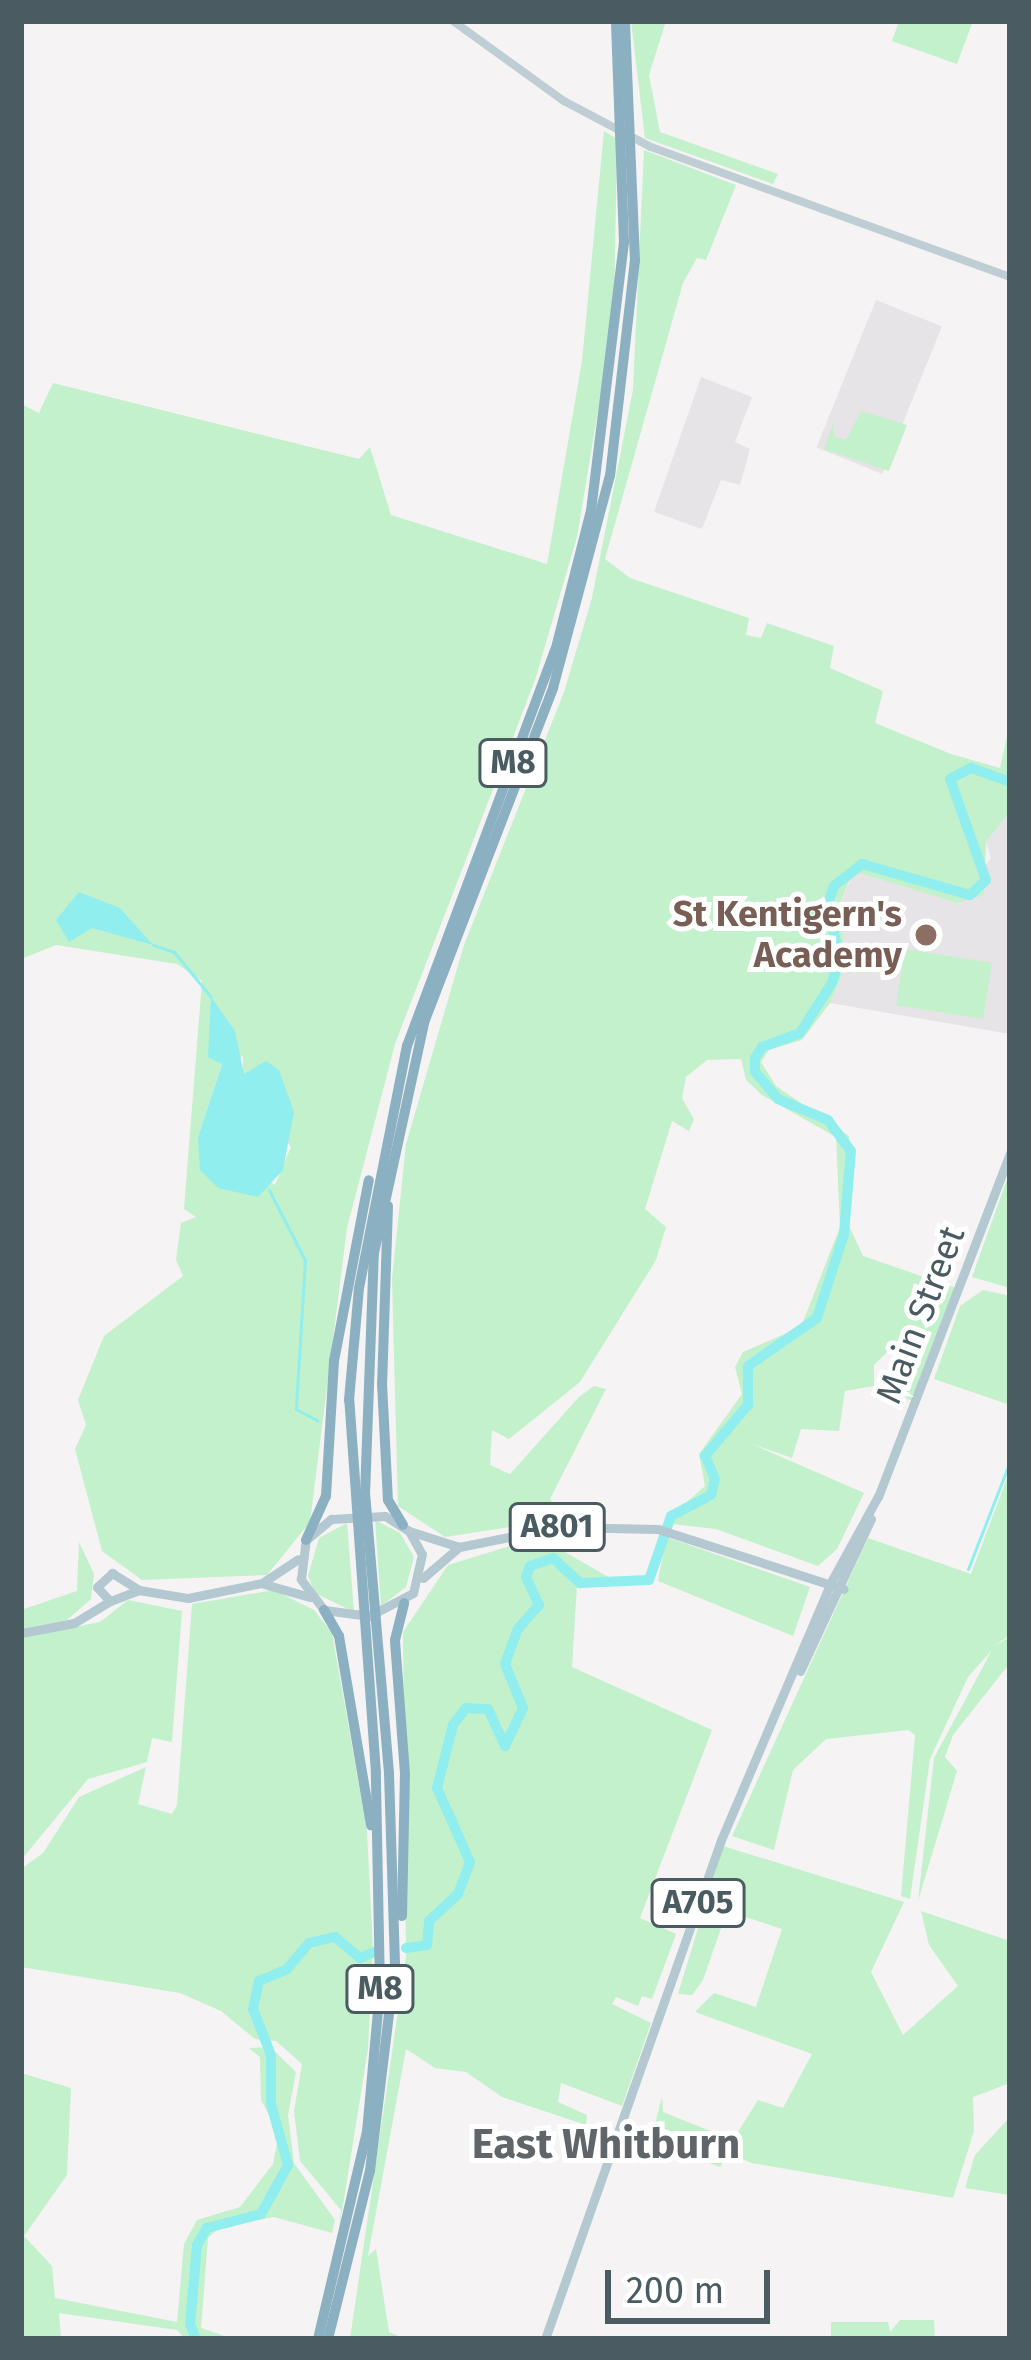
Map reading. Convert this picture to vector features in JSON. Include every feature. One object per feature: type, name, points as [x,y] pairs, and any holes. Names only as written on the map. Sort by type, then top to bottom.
[{"type":"highway","name":"M8","points":[[306,1540],[326,1496],[337,1340],[374,1158],[439,947],[557,644],[591,511],[624,242],[616,21]]},
{"type":"highway","name":"M8","points":[[370,2171],[396,1930],[360,1530],[365,1331],[408,1084],[449,948],[553,688],[610,476],[635,261],[625,21]]},
{"type":"highway","name":"M8","points":[[359,1495],[349,1400],[375,1184],[439,947]]},
{"type":"highway","name":"M8","points":[[402,1524],[381,1300],[408,1084]]},
{"type":"highway","name":"M8","points":[[328,2339],[370,2171],[401,1964],[405,1774],[395,1640],[404,1603]]},
{"type":"highway","name":"M8","points":[[325,1610],[339,1636],[370,1815],[380,1990]]},
{"type":"highway","name":"M8","points":[[318,2339],[367,2132],[380,1990],[369,1634]]},
{"type":"main road","points":[[453,21],[603,124],[651,147],[1010,277]]},
{"type":"main road","name":"Main Street","points":[[838,1585],[853,1565],[1010,1153]]},
{"type":"main road","name":"Main Street","points":[[545,2339],[722,1840],[878,1496]]},
{"type":"main road","name":"A801","points":[[306,1540],[348,1516],[385,1516],[459,1547]]},
{"type":"main road","points":[[402,1524],[422,1554],[419,1582]]},
{"type":"main road","name":"A801","points":[[404,1603],[419,1582],[459,1547],[558,1527],[663,1530],[838,1585]]},
{"type":"main road","points":[[21,1633],[90,1613],[105,1598],[125,1590],[179,1599],[262,1583],[298,1559],[306,1540]]},
{"type":"main road","points":[[298,1559],[310,1597]]},
{"type":"main road","points":[[105,1598],[107,1574],[125,1590]]},
{"type":"main road","points":[[262,1583],[310,1597],[325,1610],[369,1616],[404,1603]]},
{"type":"shaded area","points":[[876,300],[942,327],[882,474],[816,447]]},
{"type":"shaded area","points":[[701,377],[752,397],[735,442],[750,449],[740,485],[721,480],[702,529],[654,512]]},
{"type":"shaded area","name":"St Kentigern's Academy","points":[[1010,812],[1010,1034],[830,1003],[847,963],[839,907],[854,871],[957,903],[991,858],[986,842]]},
{"type":"green space","points":[[631,21],[666,21],[649,75],[660,132],[778,174],[773,184],[645,138]]},
{"type":"green space","points":[[899,21],[973,21],[957,64],[892,41]]},
{"type":"green space","points":[[604,131],[617,139],[614,314],[577,537],[535,680],[395,1044],[347,1228],[310,1522],[267,1575],[142,1580],[102,1551],[75,1449],[86,1425],[78,1400],[104,1336],[183,1276],[176,1260],[181,1223],[196,1217],[184,1209],[202,981],[177,964],[56,945],[21,959],[21,404],[39,413],[53,383],[359,459],[370,447],[391,515],[547,564],[582,361]],"holes":[[[243,1056],[243,1076],[291,1147],[275,1185],[198,1137],[222,1063]]]},
{"type":"green space","points":[[644,150],[736,185],[706,260],[697,258],[683,283],[605,559],[630,578],[749,618],[746,635],[761,638],[767,623],[834,646],[830,668],[883,691],[875,723],[951,754],[1000,768],[1010,723],[1010,812],[986,842],[984,895],[957,903],[853,871],[839,907],[847,963],[830,1003],[802,1040],[769,1050],[761,1062],[776,1086],[849,1136],[849,1226],[863,1256],[956,1288],[916,1401],[900,1398],[918,1371],[907,1365],[910,1352],[891,1348],[874,1365],[874,1386],[845,1391],[839,1431],[801,1429],[792,1458],[752,1444],[864,1493],[837,1549],[818,1566],[716,1529],[663,1523],[705,1486],[699,1454],[742,1394],[735,1367],[743,1352],[801,1327],[840,1227],[836,1137],[762,1095],[746,1080],[741,1059],[707,1060],[686,1077],[682,1098],[694,1119],[689,1131],[672,1121],[645,1209],[666,1227],[656,1260],[580,1382],[509,1439],[492,1430],[490,1465],[510,1474],[579,1397],[594,1386],[606,1389],[550,1499],[563,1519],[445,1537],[398,1506],[392,1279],[406,1144],[464,945],[564,692],[592,598],[633,390]]},
{"type":"green space","points":[[861,411],[907,425],[889,471],[824,449],[833,424],[834,436],[846,440]]},
{"type":"green space","points":[[905,949],[992,963],[983,1019],[896,1005]]},
{"type":"green space","points":[[1010,1171],[1010,1288],[972,1277]]},
{"type":"green space","points":[[983,1290],[1010,1296],[1010,1405],[934,1379],[960,1306]]},
{"type":"green space","points":[[1010,1470],[1010,1635],[994,1646],[1010,1637],[1010,1663],[953,1735],[945,1757],[957,1771],[918,1901],[934,1758],[992,1650],[968,1677],[930,1759],[910,1899],[901,1896],[915,1735],[908,1730],[826,1739],[793,1770],[774,1850],[732,1836],[868,1538],[971,1574]]},
{"type":"green space","points":[[375,1520],[400,1533],[414,1557],[406,1587],[381,1606]]},
{"type":"green space","points":[[347,1523],[354,1612],[315,1593],[308,1576],[319,1538]]},
{"type":"green space","points":[[539,1537],[617,1582],[577,1585],[572,1667],[712,1730],[640,1918],[676,1934],[652,1999],[642,1996],[638,2006],[616,1997],[612,2004],[651,2023],[622,2106],[561,2083],[558,2102],[587,2115],[586,2125],[502,2097],[466,2072],[435,2068],[406,2049],[368,2256],[376,2249],[389,2332],[405,2339],[350,2339],[406,1957],[403,1632],[448,1565]]},
{"type":"green space","points":[[666,1537],[810,1587],[793,1636],[658,1581]]},
{"type":"green space","points":[[79,1542],[94,1574],[91,1599],[67,1620],[21,1629],[21,1610],[77,1591]]},
{"type":"green space","points":[[274,1590],[314,1610],[332,1633],[367,1831],[373,1950],[368,2049],[339,2230],[341,2210],[300,2161],[294,2111],[302,2064],[276,2041],[255,2039],[221,2011],[180,1993],[21,1967],[21,1869],[43,1853],[79,1797],[146,1767],[138,1804],[172,1814],[177,1805],[192,1604]]},
{"type":"green space","points":[[128,1600],[182,1611],[172,1742],[152,1738],[147,1762],[88,1779],[21,1860],[21,1638],[100,1622]]},
{"type":"green space","points":[[723,1846],[904,1902],[871,1972],[903,2035],[958,1986],[929,1945],[921,1911],[1010,1941],[1010,2083],[973,2097],[974,2131],[953,2198],[752,2163],[655,2125],[662,2096],[663,2112],[733,2140],[758,2100],[783,2108],[812,2054],[695,2012],[714,1993],[756,2007],[782,1929],[727,1911],[703,1980],[692,1995],[678,1994]]},
{"type":"green space","points":[[270,2047],[296,2072],[288,2115],[294,2163],[335,2220],[332,2233],[274,2217],[220,2227],[208,2238],[201,2328],[234,2339],[185,2339],[177,2330],[59,2313],[61,2339],[21,2339],[21,2073],[71,2088],[67,2175],[24,2236],[52,2266],[55,2298],[177,2322],[184,2244],[197,2220],[240,2207],[273,2164],[279,2133],[261,2100],[260,2057],[249,2048]]},
{"type":"green space","points":[[1010,2117],[1010,2195],[965,2188],[975,2155]]},
{"type":"green space","points":[[627,2132],[663,2135],[726,2157],[720,2167]]},
{"type":"green space","points":[[900,2320],[934,2320],[935,2339],[831,2339],[831,2322],[888,2322],[890,2332]]},
{"type":"water","points":[[79,892],[120,908],[153,945],[92,928],[69,942],[56,920]]},
{"type":"water","points":[[211,997],[235,1031],[244,1074],[266,1061],[279,1070],[294,1112],[283,1170],[258,1197],[218,1188],[200,1170],[198,1137],[222,1064],[208,1057]]},
{"type":"waterway","points":[[406,1948],[427,1945],[429,1921],[458,1894],[470,1862],[437,1788],[453,1725],[466,1708],[488,1709],[505,1746],[523,1708],[505,1664],[518,1629],[539,1605],[526,1577],[530,1566],[553,1558],[580,1583],[649,1580],[671,1516],[711,1495],[715,1479],[705,1456],[748,1405],[748,1366],[817,1318],[844,1234],[851,1151],[828,1120],[778,1099],[755,1072],[755,1058],[762,1047],[800,1033],[832,983],[840,957],[827,906],[834,886],[862,864],[970,895],[986,880],[950,779],[971,768],[1010,782]]},
{"type":"waterway","points":[[153,945],[174,952],[211,997]]},
{"type":"waterway","points":[[269,1190],[305,1260],[296,1409],[317,1420]]},
{"type":"waterway","points":[[968,1569],[1010,1461]]},
{"type":"waterway","points":[[196,2339],[190,2324],[197,2245],[207,2228],[261,2214],[288,2165],[271,2104],[271,2055],[253,2009],[259,1981],[287,1969],[309,1943],[335,1937],[360,1958],[374,1952]]},
{"type":"waterway","points":[[195,2336],[209,2339]]},
{"type":"place","name":"St Kentigern's Academy","points":[[926,935]]},
{"type":"district","name":"East Whitburn","points":[[606,2144]]}]
